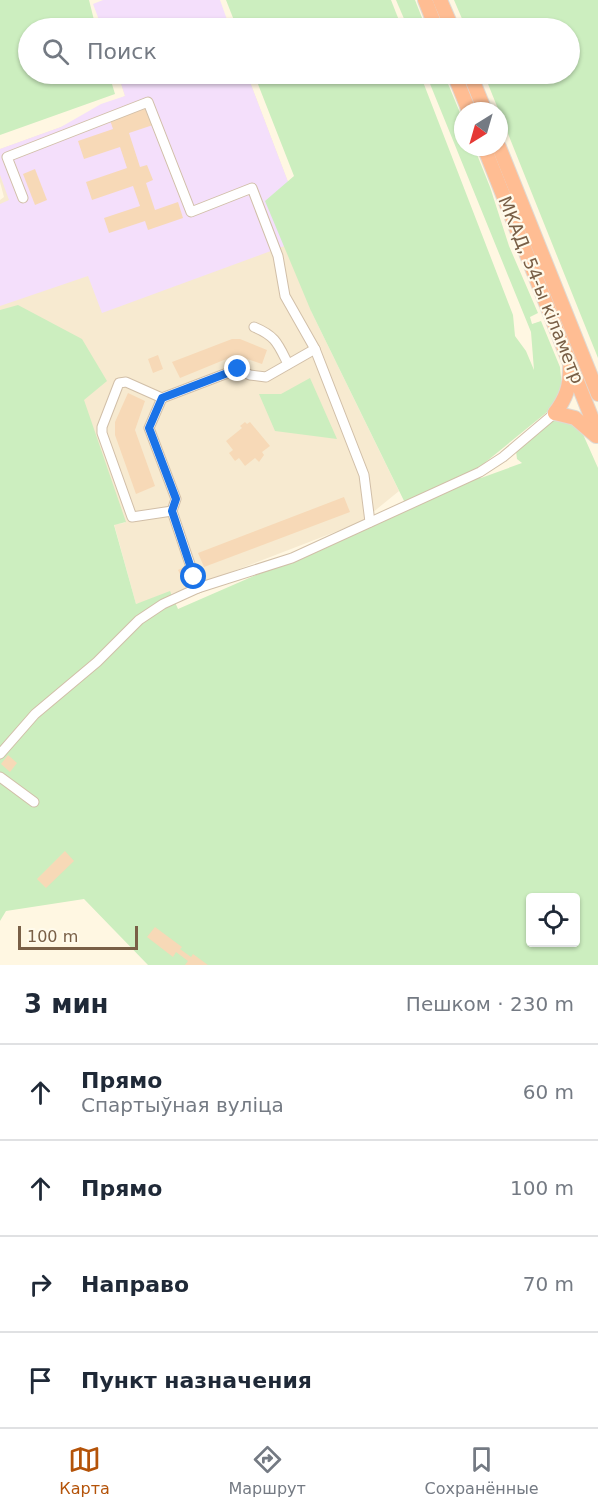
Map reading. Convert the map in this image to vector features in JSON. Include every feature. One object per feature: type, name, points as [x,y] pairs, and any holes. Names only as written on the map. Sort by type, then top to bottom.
[{"type":"highway","points":[[425,0],[432,18]]},
{"type":"highway","points":[[440,0],[448,18]]},
{"type":"highway","points":[[458,84],[466,102]]},
{"type":"highway","points":[[474,84],[481,102]]},
{"type":"highway","name":"МКАД, 54-ы кіламетр","points":[[488,156],[598,436]]},
{"type":"highway","name":"МКАД, 54-ы кіламетр","points":[[503,156],[598,394]]},
{"type":"highway","points":[[569,360],[568,390],[555,413],[575,418],[598,436]]},
{"type":"street","points":[[23,198],[7,157],[148,102],[191,212],[252,188],[279,256],[285,296],[315,349],[364,475],[370,522]]},
{"type":"street","points":[[254,327],[269,333],[279,345],[288,364]]},
{"type":"street","points":[[172,511],[132,517],[102,433],[102,427],[119,383],[126,382],[162,398],[238,369],[250,375],[266,377],[315,349]]},
{"type":"street","points":[[162,398],[149,428],[176,499],[172,511],[198,588]]},
{"type":"street","points":[[0,754],[35,714],[97,662],[139,620],[163,604],[198,588],[292,558],[480,472],[503,457],[555,413]]},
{"type":"street","points":[[0,777],[34,802]]},
{"type":"shaded area","points":[[103,0],[220,0],[226,18],[98,18],[93,4]]},
{"type":"shaded area","points":[[121,84],[251,84],[309,237],[311,311],[399,491],[361,522],[187,589],[136,604],[114,524],[125,523],[0,337],[0,200],[4,197],[0,182],[0,149],[61,127],[125,96]]},
{"type":"shaded area","points":[[121,84],[251,84],[309,237],[102,313],[88,276],[0,306],[0,204],[9,200],[0,175],[0,149],[61,127],[101,104],[125,96]]},
{"type":"green space","points":[[0,0],[89,0],[94,18],[18,18],[18,84],[112,84],[115,94],[0,135]]},
{"type":"green space","points":[[226,0],[391,0],[398,18],[233,18]]},
{"type":"green space","points":[[396,0],[415,0],[422,18],[404,18]]},
{"type":"green space","points":[[454,0],[598,0],[598,358],[508,134],[508,102],[495,102],[488,84],[580,84],[580,18],[462,18]]},
{"type":"green space","points":[[258,84],[424,84],[513,315],[515,336],[526,351],[534,370],[531,332],[459,156],[478,156],[509,246],[538,313],[530,317],[532,324],[541,321],[560,367],[562,387],[552,408],[471,474],[481,478],[522,463],[517,459],[516,451],[555,419],[574,425],[582,432],[598,468],[598,965],[148,965],[84,899],[6,911],[0,921],[0,310],[18,305],[82,339],[107,381],[84,400],[126,522],[114,525],[136,604],[170,591],[178,609],[408,509],[311,311],[265,201],[294,176]]},
{"type":"green space","points":[[430,84],[448,84],[456,102],[454,143]]},
{"type":"green space","points":[[310,378],[337,439],[275,431],[259,394],[281,394]]},
{"type":"building","points":[[147,108],[153,125],[129,133],[140,167],[147,165],[153,180],[146,183],[155,210],[178,202],[183,218],[148,230],[145,221],[109,233],[104,218],[140,206],[133,186],[92,200],[86,182],[127,168],[120,147],[84,159],[78,141],[113,129],[110,120]]},
{"type":"building","points":[[35,169],[47,200],[35,205],[23,174]]},
{"type":"building","points":[[232,339],[240,339],[267,350],[262,364],[236,355],[180,378],[172,362]]},
{"type":"building","points":[[158,355],[163,369],[153,373],[148,359]]},
{"type":"building","points":[[128,393],[145,401],[135,430],[155,486],[136,494],[115,435],[115,422]]},
{"type":"building","points":[[245,422],[247,424],[250,422],[270,446],[262,452],[264,455],[259,462],[255,458],[245,466],[239,458],[235,461],[229,453],[233,450],[226,441],[242,428],[240,426]]},
{"type":"building","points":[[344,497],[350,512],[204,567],[198,553]]},
{"type":"building","points":[[186,566],[190,575],[182,578],[178,570]]},
{"type":"building","points":[[8,755],[17,763],[10,772],[1,764]]},
{"type":"building","points":[[65,851],[74,861],[46,888],[37,879]]},
{"type":"building","points":[[155,927],[182,947],[180,949],[191,957],[193,954],[208,965],[185,965],[188,961],[176,952],[173,957],[147,937]]},
{"type":"route","points":[[194,577],[172,511],[176,499],[149,428],[162,398],[238,369]]}]
